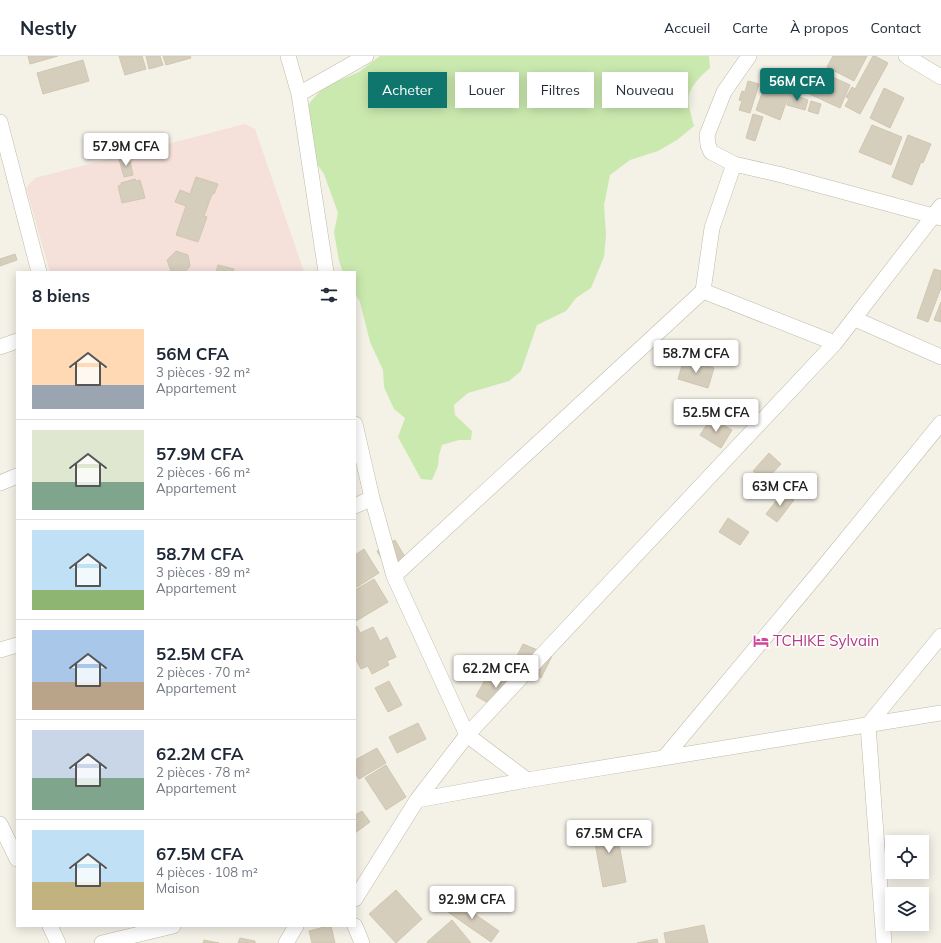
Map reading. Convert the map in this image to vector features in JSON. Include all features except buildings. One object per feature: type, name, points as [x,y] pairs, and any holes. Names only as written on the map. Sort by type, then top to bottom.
[{"type":"street","points":[[288,56],[300,94],[326,271]]},
{"type":"street","points":[[300,94],[366,56]]},
{"type":"street","points":[[356,897],[417,800],[467,735],[836,343],[938,213],[734,164],[711,152],[707,135],[724,92],[749,56]]},
{"type":"street","points":[[906,56],[941,77]]},
{"type":"street","points":[[0,122],[39,271]]},
{"type":"street","points":[[394,576],[703,291],[712,228],[734,164]]},
{"type":"street","points":[[703,291],[836,343]]},
{"type":"street","points":[[855,318],[941,357]]},
{"type":"street","points":[[0,347],[16,341]]},
{"type":"street","points":[[664,758],[941,423]]},
{"type":"street","points":[[356,428],[372,498],[394,576],[467,735],[527,780]]},
{"type":"street","points":[[0,483],[16,476]]},
{"type":"street","points":[[356,506],[372,498]]},
{"type":"street","points":[[884,943],[868,725],[941,636]]},
{"type":"street","points":[[0,650],[16,645]]},
{"type":"street","points":[[417,800],[527,780],[941,713]]},
{"type":"street","points":[[0,824],[16,857]]},
{"type":"street","points":[[50,927],[58,943]]},
{"type":"street","points":[[102,943],[169,927]]},
{"type":"street","points":[[286,943],[295,927]]},
{"type":"street","points":[[355,927],[362,943]]},
{"type":"shaded area","points":[[245,124],[255,129],[304,271],[50,271],[26,188],[35,178]]},
{"type":"green space","points":[[380,56],[709,56],[710,68],[695,84],[689,95],[689,106],[694,126],[677,140],[658,151],[630,160],[610,175],[604,205],[606,235],[604,257],[591,288],[576,298],[566,311],[537,325],[521,371],[509,381],[468,393],[454,405],[455,415],[472,431],[471,440],[459,440],[442,445],[438,466],[432,480],[421,479],[398,437],[405,418],[394,409],[384,387],[383,370],[370,342],[360,302],[356,296],[356,271],[343,271],[339,261],[334,232],[338,213],[324,174],[312,157],[303,114],[311,101],[324,87],[359,72]]},
{"type":"place","name":"TCHIKE Sylvain","points":[[761,641]]}]
